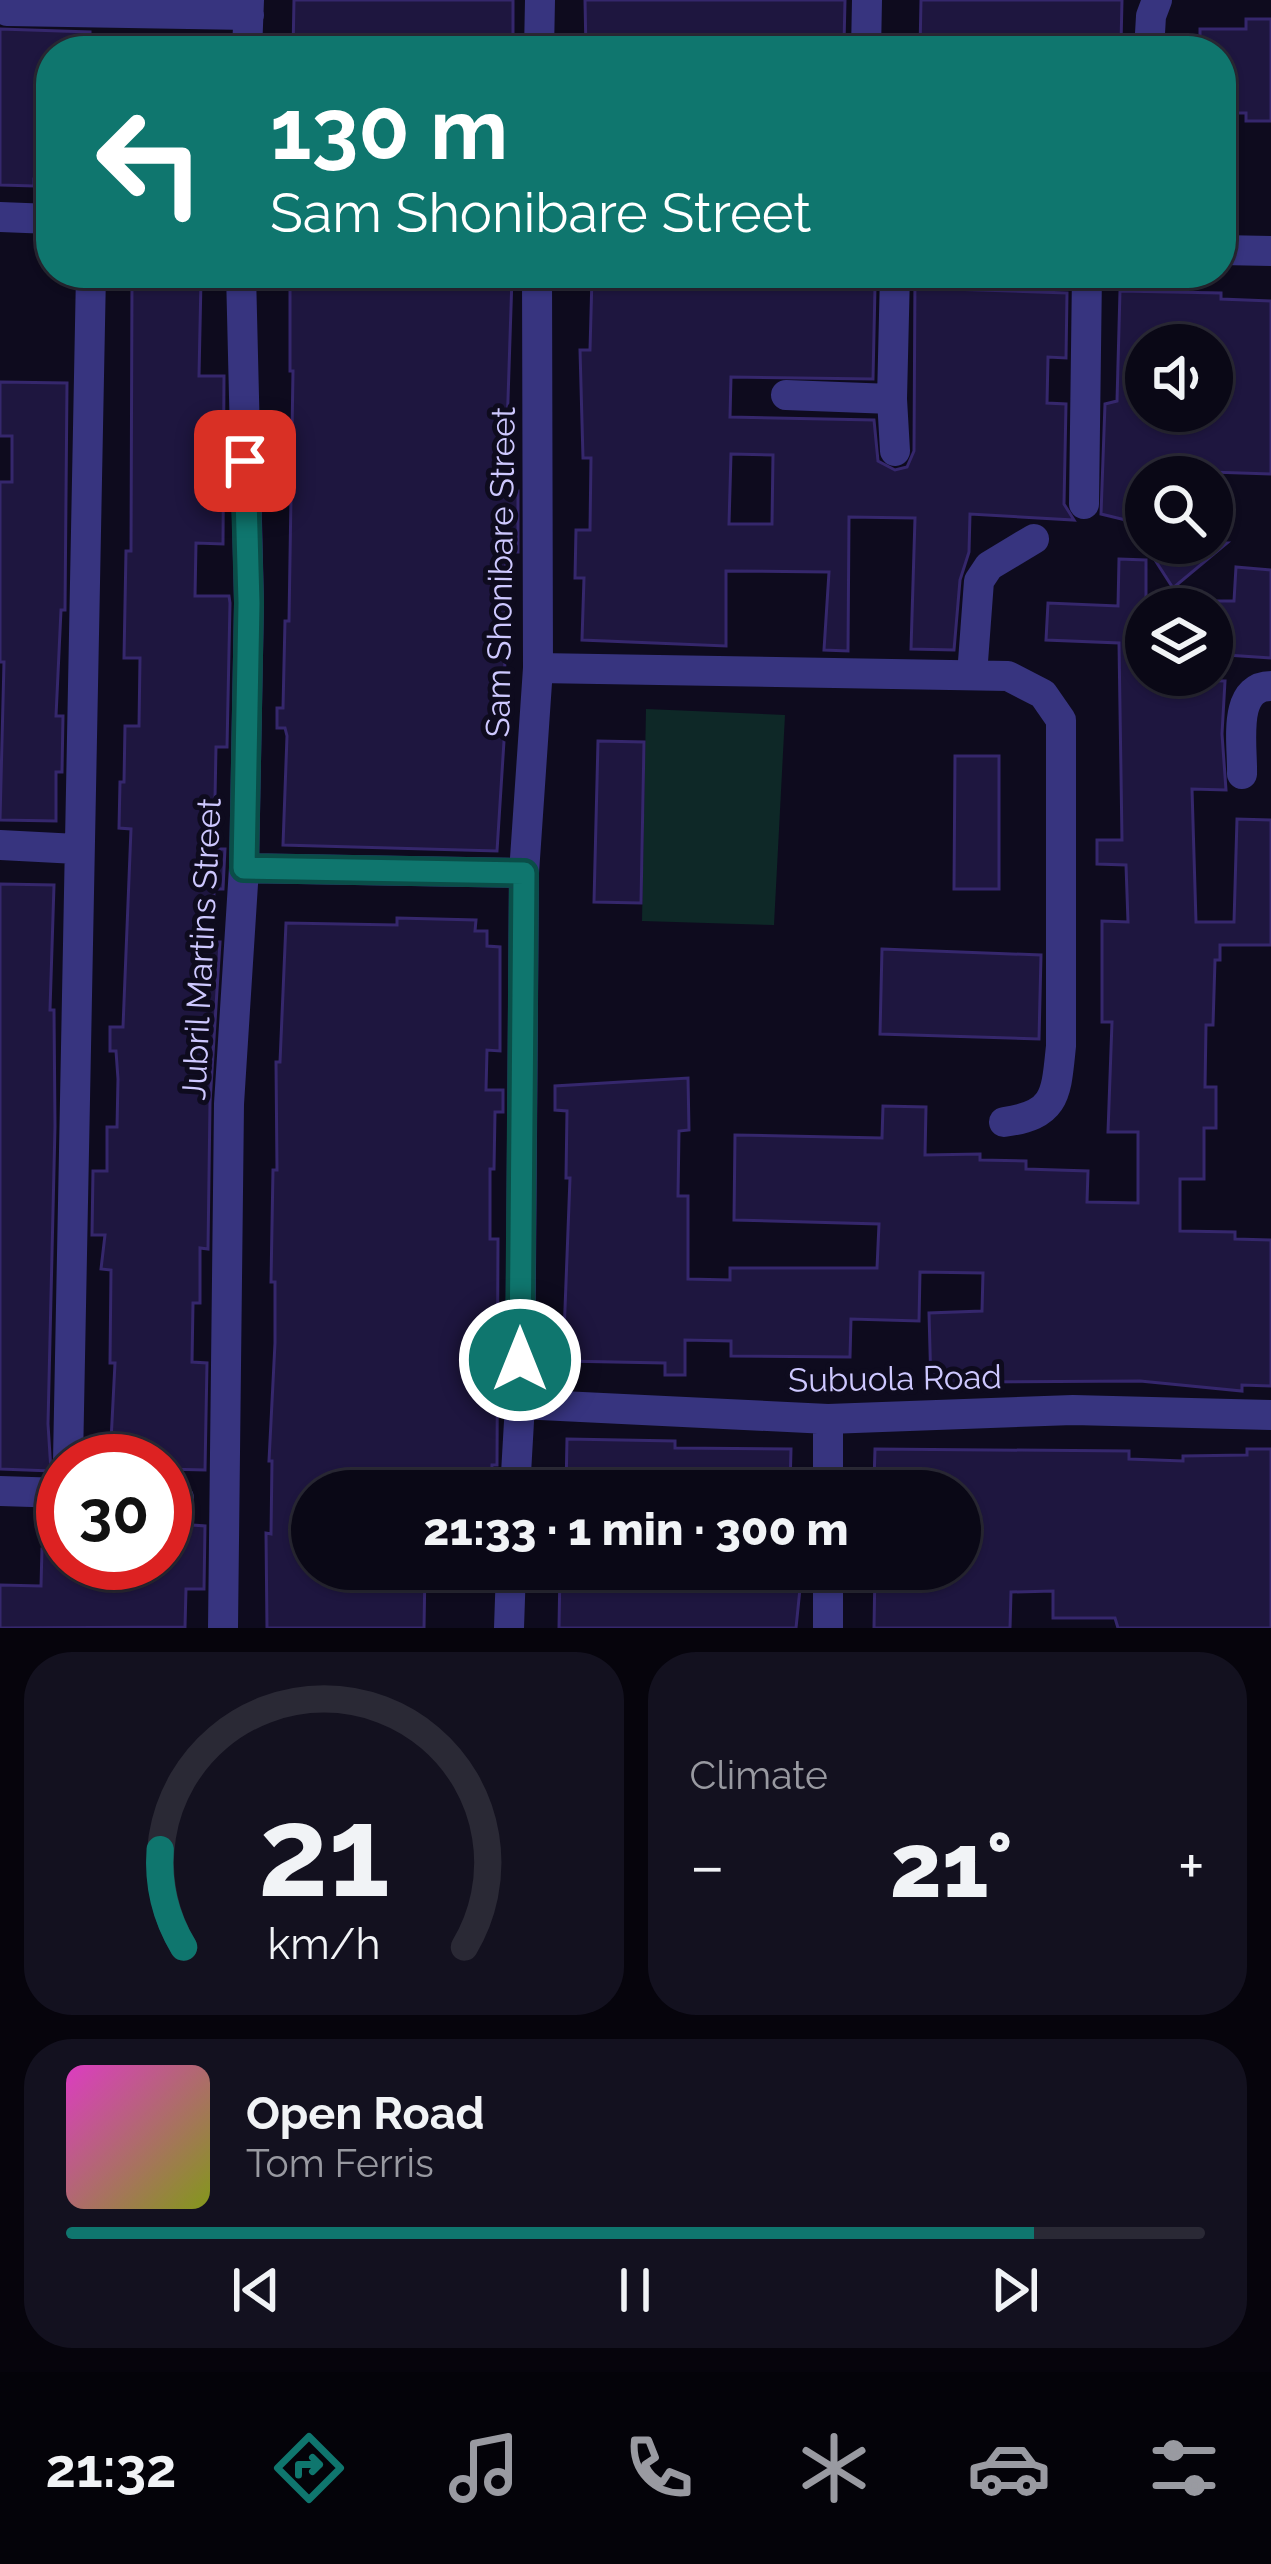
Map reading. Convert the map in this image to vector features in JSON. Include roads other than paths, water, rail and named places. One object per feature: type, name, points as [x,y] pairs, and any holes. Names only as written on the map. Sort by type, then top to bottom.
[{"type":"street","points":[[539,36],[540,0]]},
{"type":"street","points":[[866,36],[867,0]]},
{"type":"street","points":[[1149,36],[1157,0]]},
{"type":"street","points":[[7,10],[249,8]]},
{"type":"street","points":[[0,218],[36,219]]},
{"type":"street","points":[[1236,250],[1271,251]]},
{"type":"street","points":[[69,1434],[91,288]]},
{"type":"street","name":"Jubril Martins Street","points":[[223,1628],[229,1104],[244,868],[249,603],[241,288]]},
{"type":"street","name":"Sam Shonibare Street","points":[[516,1470],[524,873],[538,668],[537,288]]},
{"type":"street","points":[[895,288],[895,451]]},
{"type":"street","points":[[1084,504],[1087,288]]},
{"type":"street","points":[[786,395],[892,399]]},
{"type":"street","points":[[972,675],[979,580],[988,566],[1034,539]]},
{"type":"street","points":[[538,668],[1008,676],[1042,694],[1061,720],[1061,1046],[1057,1086],[1048,1107],[1031,1118],[1004,1122]]},
{"type":"street","points":[[1242,774],[1243,706],[1259,686],[1271,686]]},
{"type":"street","points":[[0,845],[77,849]]},
{"type":"street","points":[[244,868],[524,873]]},
{"type":"street","name":"Subuola Road","points":[[520,1404],[828,1419],[1072,1410],[1271,1415]]},
{"type":"street","points":[[828,1419],[828,1470]]},
{"type":"street","points":[[0,1491],[36,1492]]},
{"type":"street","points":[[508,1628],[510,1590]]},
{"type":"street","points":[[828,1590],[828,1628]]}]
